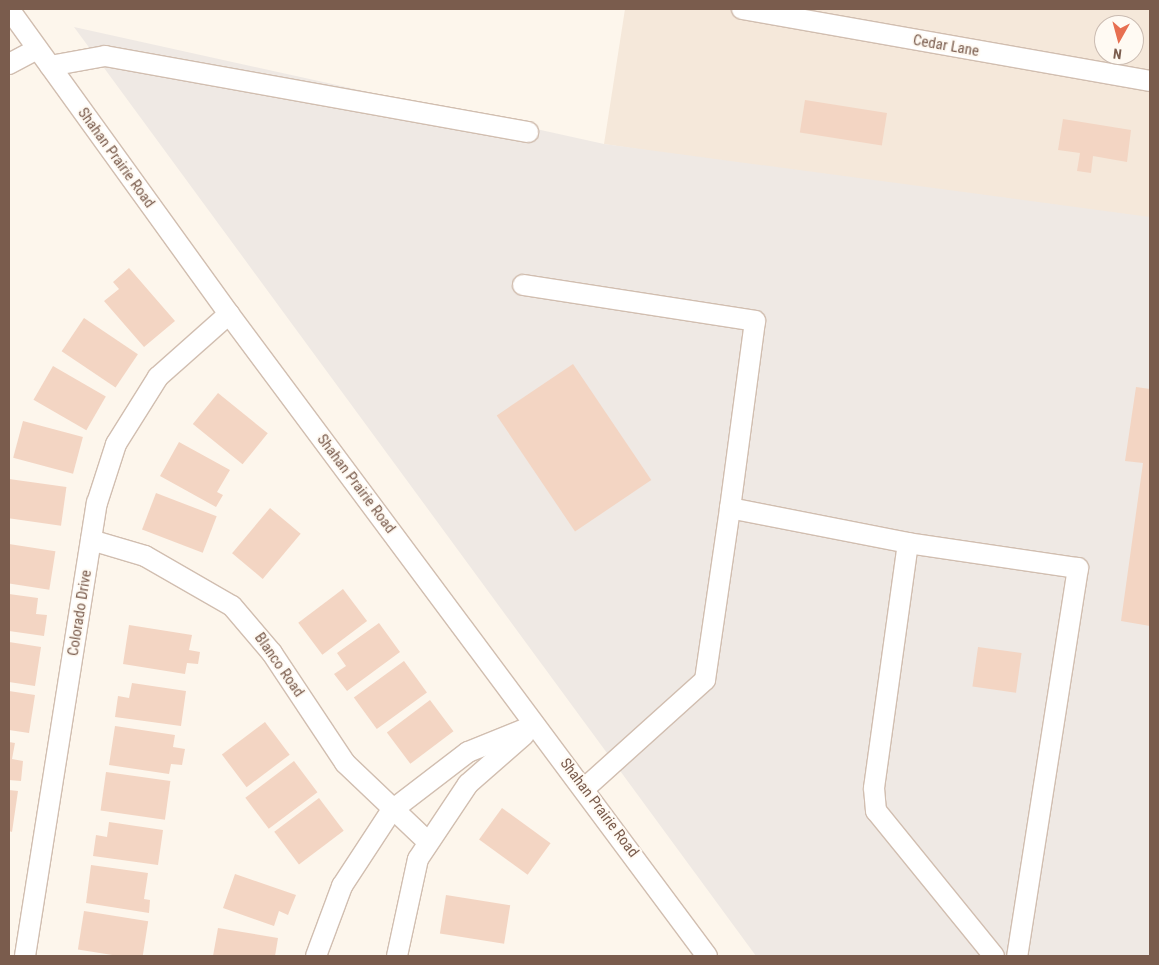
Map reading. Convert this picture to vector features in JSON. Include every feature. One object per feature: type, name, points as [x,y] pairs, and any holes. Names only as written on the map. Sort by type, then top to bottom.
[{"type":"street","name":"Shahan Prairie Road","points":[[9,10],[229,314],[707,956]]},
{"type":"street","name":"Cedar Lane","points":[[742,10],[1150,81]]},
{"type":"street","points":[[9,64],[37,49]]},
{"type":"street","points":[[50,66],[105,56],[528,132]]},
{"type":"street","points":[[523,284],[755,321],[705,680],[584,789]]},
{"type":"street","name":"Colorado Drive","points":[[25,956],[91,540],[116,444],[158,377],[229,314]]},
{"type":"street","points":[[730,508],[908,543],[1078,568],[1017,956]]},
{"type":"street","name":"Blanco Road","points":[[91,540],[145,556],[232,606],[272,653],[345,763],[392,811],[428,842]]},
{"type":"street","points":[[908,543],[874,788],[876,811],[994,956]]},
{"type":"street","points":[[316,956],[342,886],[392,811],[468,752],[535,725]]},
{"type":"street","points":[[397,956],[413,876],[428,842],[468,784],[535,725]]},
{"type":"shaded area","points":[[625,9],[1150,9],[1150,227],[604,144]]},
{"type":"shaded area","points":[[74,27],[604,144],[1150,217],[1150,956],[756,956]]},
{"type":"building","points":[[805,100],[887,113],[882,146],[800,133]]},
{"type":"building","points":[[1063,119],[1131,130],[1127,162],[1093,156],[1091,173],[1077,171],[1080,153],[1058,150]]},
{"type":"building","points":[[129,268],[175,321],[144,347],[104,301],[119,289],[113,282]]},
{"type":"building","points":[[84,318],[138,354],[116,388],[62,351]]},
{"type":"building","points":[[573,364],[651,480],[575,532],[497,415]]},
{"type":"building","points":[[53,366],[106,396],[86,430],[34,400]]},
{"type":"building","points":[[1136,387],[1150,389],[1150,626],[1121,621],[1143,463],[1125,461]]},
{"type":"building","points":[[218,393],[268,433],[243,464],[193,424]]},
{"type":"building","points":[[23,421],[83,437],[73,474],[13,458]]},
{"type":"building","points":[[179,442],[230,470],[217,492],[223,495],[216,507],[160,476]]},
{"type":"building","points":[[9,479],[66,487],[61,526],[9,518]]},
{"type":"building","points":[[156,493],[217,516],[203,553],[142,529]]},
{"type":"building","points":[[270,508],[301,534],[263,579],[232,553]]},
{"type":"building","points":[[9,544],[55,551],[49,590],[9,583]]},
{"type":"building","points":[[343,589],[367,621],[322,655],[298,623]]},
{"type":"building","points":[[9,594],[38,598],[36,614],[47,615],[44,636],[9,631]]},
{"type":"building","points":[[379,623],[400,652],[347,691],[334,674],[346,666],[337,653]]},
{"type":"building","points":[[129,625],[192,635],[189,650],[200,652],[198,664],[187,663],[185,674],[123,664]]},
{"type":"building","points":[[9,642],[41,647],[35,686],[9,682]]},
{"type":"building","points":[[978,647],[1022,653],[1016,693],[972,687]]},
{"type":"building","points":[[404,661],[427,693],[377,729],[354,697]]},
{"type":"building","points":[[132,683],[186,691],[181,726],[115,717],[118,696],[129,698]]},
{"type":"building","points":[[9,691],[35,695],[29,733],[9,730]]},
{"type":"building","points":[[430,700],[453,731],[410,764],[387,732]]},
{"type":"building","points":[[265,722],[290,755],[247,787],[222,754]]},
{"type":"building","points":[[115,726],[175,735],[173,747],[185,749],[182,765],[171,764],[169,774],[109,765]]},
{"type":"building","points":[[9,742],[15,743],[12,759],[23,761],[21,781],[9,780]]},
{"type":"building","points":[[294,761],[317,792],[269,829],[245,798]]},
{"type":"building","points":[[106,772],[170,781],[165,820],[101,811]]},
{"type":"building","points":[[9,790],[18,791],[12,832],[9,831]]},
{"type":"building","points":[[319,798],[344,831],[299,864],[274,832]]},
{"type":"building","points":[[502,808],[551,843],[528,875],[479,840]]},
{"type":"building","points":[[109,822],[163,830],[158,865],[93,856],[96,835],[107,837]]},
{"type":"building","points":[[91,865],[148,873],[144,899],[150,900],[149,913],[86,903]]},
{"type":"building","points":[[235,874],[296,895],[288,915],[279,911],[274,926],[223,908]]},
{"type":"building","points":[[446,895],[510,905],[504,944],[440,934]]},
{"type":"building","points":[[84,911],[148,921],[143,956],[119,956],[78,950]]},
{"type":"building","points":[[218,928],[278,938],[275,956],[213,956]]}]
